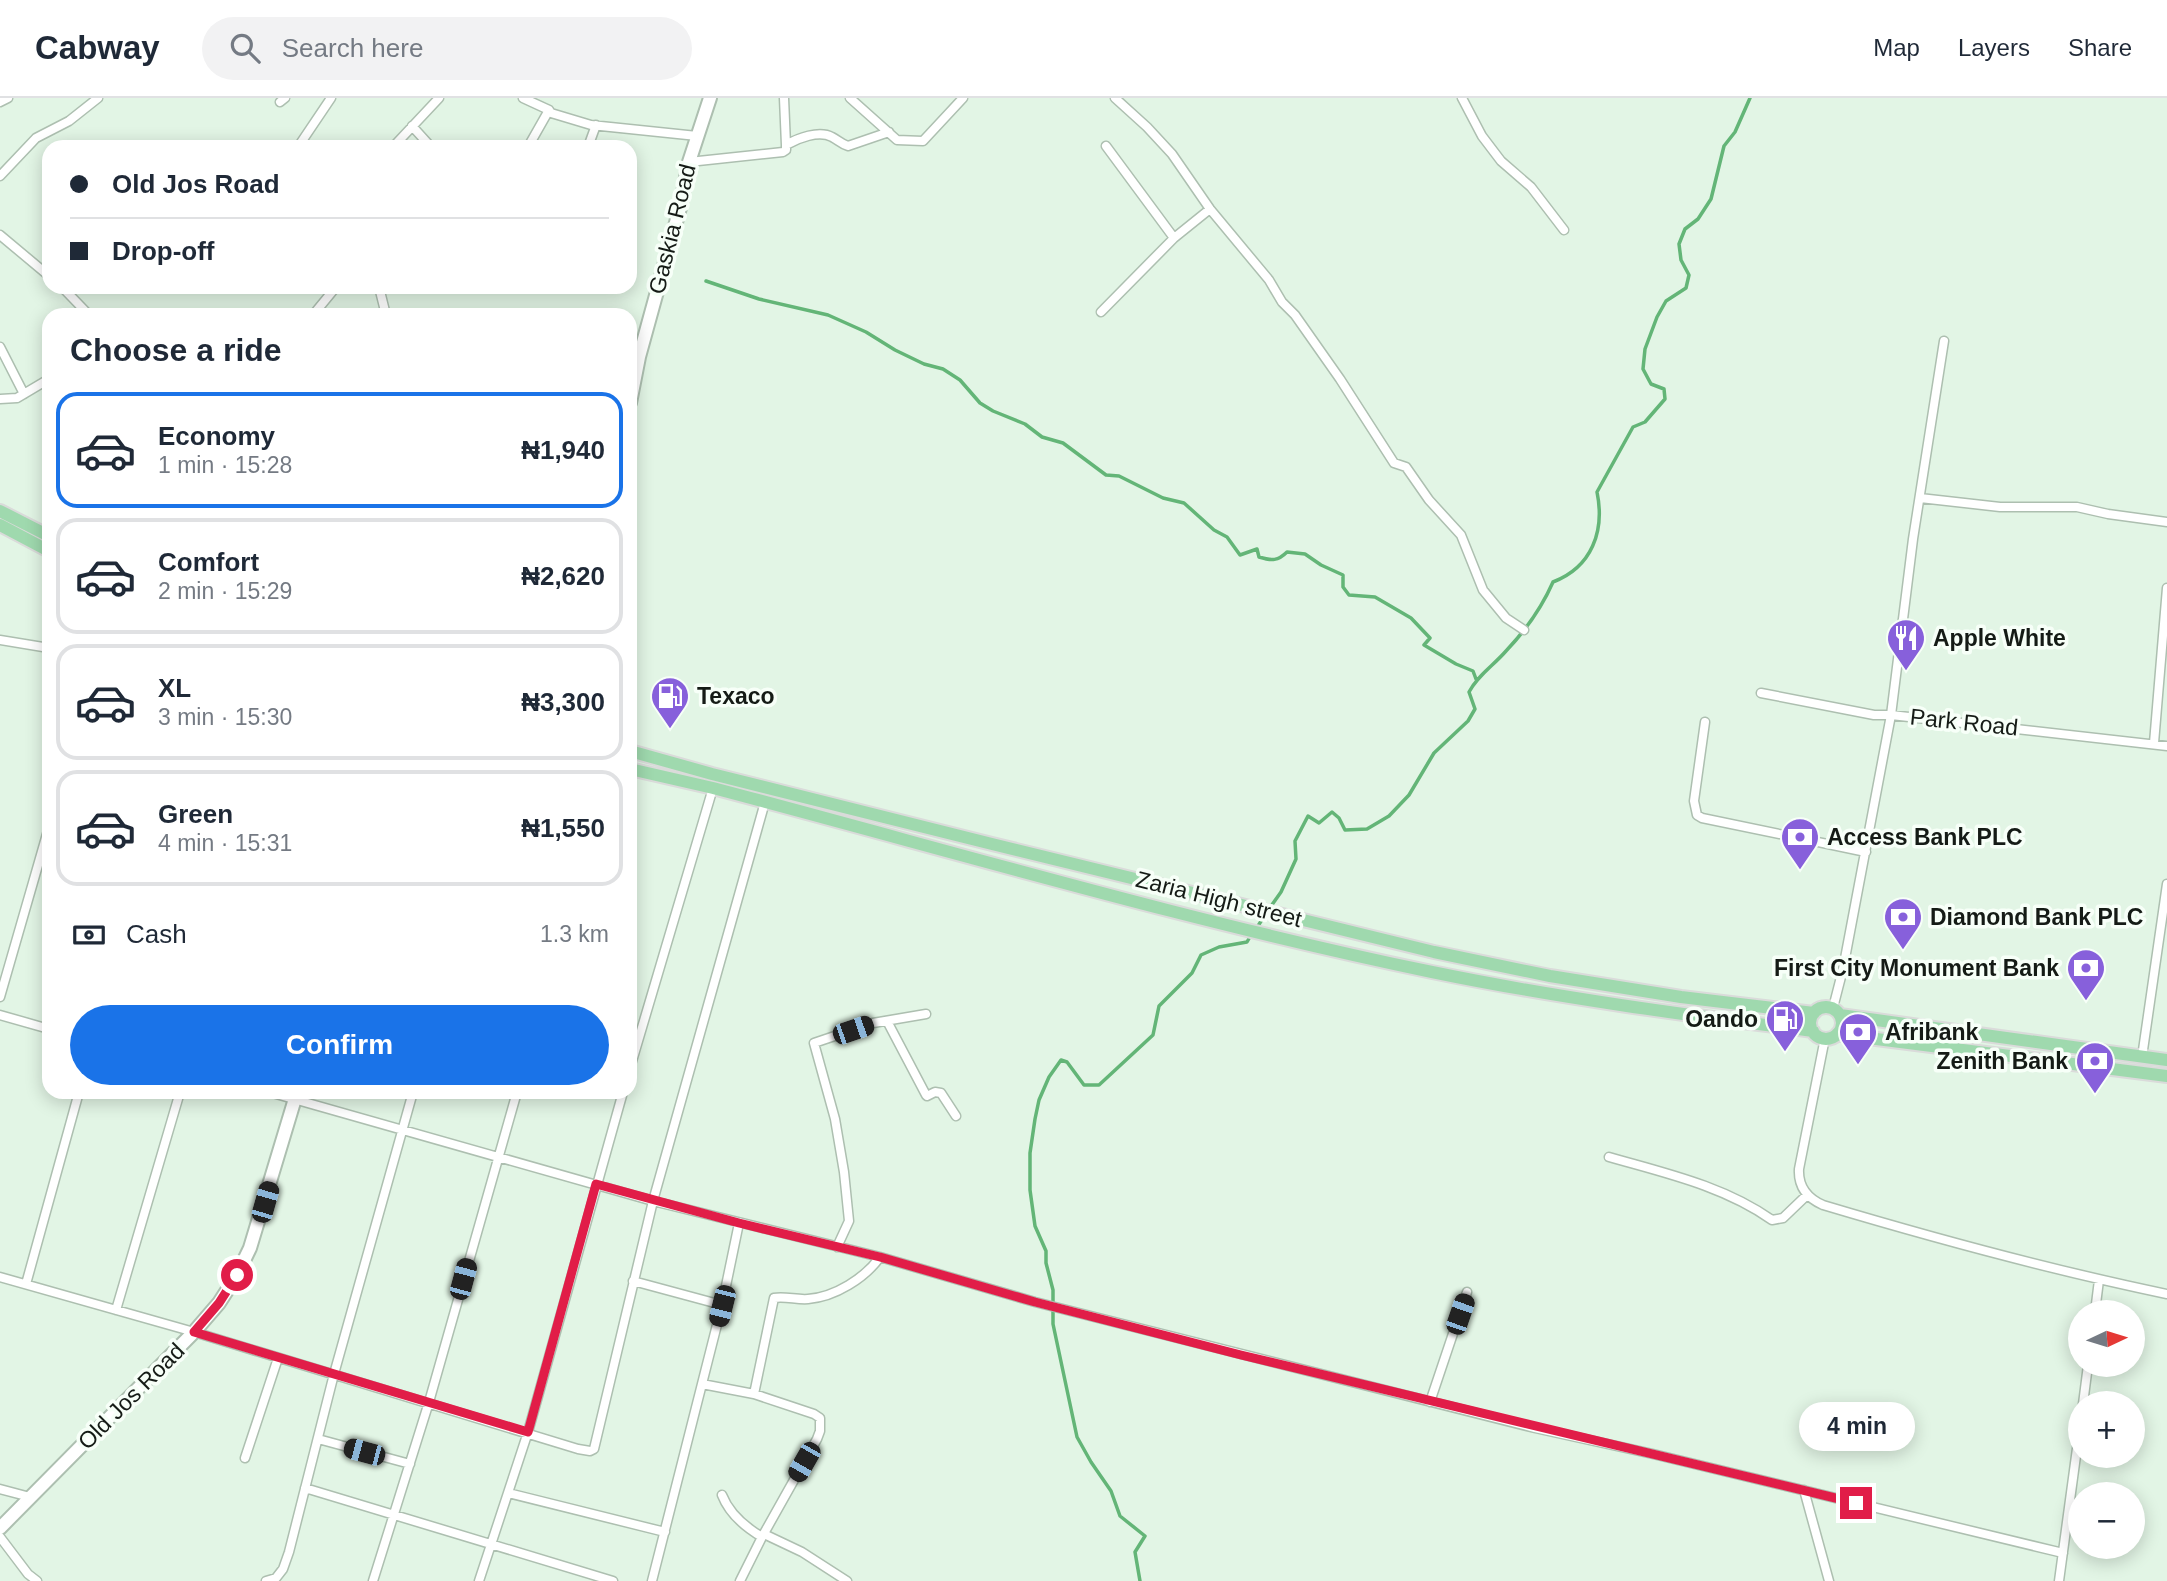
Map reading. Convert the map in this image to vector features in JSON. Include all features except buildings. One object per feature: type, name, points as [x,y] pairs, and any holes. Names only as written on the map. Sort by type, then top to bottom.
[{"type":"main road","name":"Gaskia Road","points":[[637,343],[680,208],[689,162],[710,98]]},
{"type":"main road","points":[[0,511],[42,532]]},
{"type":"main road","points":[[0,525],[42,547]]},
{"type":"main road","name":"Zaria High street","points":[[637,753],[712,774],[1434,952],[1550,976],[1682,997],[1814,1013]]},
{"type":"main road","name":"Zaria High street","points":[[637,771],[713,788],[1216,923],[1434,973],[1569,996],[1813,1031]]},
{"type":"main road","points":[[2167,1060],[1836,1012],[1823,1007],[1814,1013],[1811,1022],[1813,1031],[1831,1036],[2167,1076]]},
{"type":"main road","points":[[1831,1036],[1842,1025],[1836,1012]]},
{"type":"main road","name":"Old Jos Road","points":[[0,1528],[194,1332],[219,1303],[250,1248],[295,1099]]},
{"type":"street","points":[[0,102],[8,98]]},
{"type":"street","points":[[0,176],[36,138],[69,121],[98,98]]},
{"type":"street","points":[[303,140],[331,98]]},
{"type":"street","points":[[399,140],[439,98]]},
{"type":"street","points":[[689,162],[780,153],[786,150],[784,98]]},
{"type":"street","points":[[850,98],[897,140],[923,141],[963,98]]},
{"type":"street","points":[[1115,98],[1172,154],[1210,209],[1269,280],[1394,463],[1406,467],[1429,500],[1461,535],[1483,590],[1506,618],[1524,630]]},
{"type":"street","points":[[1462,98],[1482,136],[1501,161],[1531,187],[1564,230]]},
{"type":"street","points":[[526,99],[573,121],[697,135]]},
{"type":"street","points":[[532,140],[550,110]]},
{"type":"street","points":[[591,140],[596,125]]},
{"type":"street","points":[[412,126],[425,140]]},
{"type":"street","points":[[786,145],[819,134],[830,135],[843,146],[848,146],[889,132]]},
{"type":"street","points":[[1105,146],[1174,238]]},
{"type":"street","points":[[1101,312],[1174,238],[1210,209]]},
{"type":"street","points":[[0,235],[42,270]]},
{"type":"street","points":[[69,294],[82,308]]},
{"type":"street","points":[[319,308],[330,294]]},
{"type":"street","points":[[1761,693],[1874,715],[1891,715],[1944,341]]},
{"type":"street","points":[[0,347],[24,394]]},
{"type":"street","points":[[0,399],[17,398],[42,383]]},
{"type":"street","points":[[1920,498],[2000,507],[2077,507],[2167,522]]},
{"type":"street","points":[[2154,743],[2167,588]]},
{"type":"street","points":[[0,640],[42,647]]},
{"type":"street","name":"Park Road","points":[[1836,1012],[1891,715],[2167,746]]},
{"type":"street","points":[[1705,722],[1695,800],[1697,815],[1866,852]]},
{"type":"street","points":[[637,1044],[713,788]]},
{"type":"street","points":[[0,1277],[194,1332],[584,1450],[594,1449],[653,1201],[765,802]]},
{"type":"street","points":[[0,997],[42,851]]},
{"type":"street","points":[[2142,1057],[2167,884]]},
{"type":"street","points":[[837,1247],[849,1221],[845,1185],[835,1119],[814,1043],[873,1023],[926,1014]]},
{"type":"street","points":[[0,1015],[42,1027]]},
{"type":"street","points":[[887,1021],[927,1097],[935,1092],[942,1093],[956,1116]]},
{"type":"street","points":[[1831,1036],[1799,1169],[1799,1181],[1807,1195],[1824,1205],[1949,1242],[2099,1280],[2167,1294]]},
{"type":"street","points":[[26,1284],[77,1099]]},
{"type":"street","points":[[116,1310],[178,1099]]},
{"type":"street","points":[[305,1099],[402,1130],[653,1201],[880,1257],[1035,1302],[1430,1402],[2063,1553]]},
{"type":"street","points":[[266,1581],[278,1580],[289,1552],[334,1374],[411,1099]]},
{"type":"street","points":[[373,1581],[429,1402],[515,1099]]},
{"type":"street","points":[[479,1581],[528,1432],[621,1099]]},
{"type":"street","points":[[1609,1157],[1690,1180],[1747,1202],[1772,1220],[1783,1217],[1807,1195]]},
{"type":"street","points":[[652,1581],[722,1306],[739,1223]]},
{"type":"street","points":[[754,1394],[774,1298],[808,1299],[831,1292],[866,1274],[880,1257]]},
{"type":"street","points":[[2096,1300],[2099,1280]]},
{"type":"street","points":[[633,1281],[722,1306]]},
{"type":"street","points":[[1430,1402],[1467,1292]]},
{"type":"street","points":[[245,1458],[278,1358]]},
{"type":"street","points":[[702,1384],[754,1394],[814,1414],[821,1421],[817,1438],[740,1581]]},
{"type":"street","points":[[318,1439],[410,1464]]},
{"type":"street","points":[[2059,1581],[2074,1468]]},
{"type":"street","points":[[305,1488],[580,1576],[613,1581]]},
{"type":"street","points":[[0,1489],[30,1497]]},
{"type":"street","points":[[1804,1490],[1829,1581]]},
{"type":"street","points":[[508,1493],[665,1532]]},
{"type":"street","points":[[722,1495],[725,1504],[739,1520],[763,1535],[802,1552],[847,1581]]},
{"type":"street","points":[[0,1536],[37,1581]]},
{"type":"waterway","points":[[1269,909],[1281,892],[1296,859],[1295,841],[1308,816],[1319,823],[1332,812],[1339,818],[1345,830],[1367,829],[1389,816],[1409,795],[1434,753],[1468,721],[1475,709],[1469,692],[1477,681],[1526,627],[1553,582],[1577,567],[1593,546],[1599,520],[1597,492],[1633,427],[1645,422],[1665,399],[1664,389],[1651,384],[1643,369],[1645,349],[1666,301],[1686,288],[1689,275],[1681,260],[1679,244],[1685,229],[1698,219],[1711,199],[1724,146],[1735,132],[1750,98]]},
{"type":"waterway","points":[[706,281],[759,299],[828,315],[866,332],[924,364],[943,369],[960,380],[980,403],[1025,424],[1042,437],[1063,443],[1106,475],[1119,476],[1163,498],[1184,503],[1214,530],[1227,537],[1240,555],[1257,549],[1259,557],[1271,560],[1278,559],[1287,552],[1305,554],[1343,575],[1343,587],[1349,595],[1375,597],[1411,618],[1430,638],[1424,645],[1473,671],[1476,679]]},
{"type":"waterway","points":[[1256,929],[1265,915]]},
{"type":"waterway","points":[[1140,1581],[1135,1552],[1145,1536],[1120,1516],[1111,1491],[1077,1437],[1053,1324],[1053,1290],[1046,1263],[1046,1251],[1035,1226],[1030,1190],[1030,1153],[1035,1119],[1039,1100],[1049,1077],[1061,1060],[1067,1062],[1084,1085],[1099,1085],[1153,1035],[1159,1006],[1192,973],[1201,955],[1219,947],[1247,942],[1251,935]]},
{"type":"place","name":"Apple White","points":[[1906,672]]},
{"type":"place","name":"Texaco","points":[[670,730]]},
{"type":"place","name":"Access Bank PLC","points":[[1800,871]]},
{"type":"place","name":"Diamond Bank PLC","points":[[1903,951]]},
{"type":"place","name":"First City Monument Bank","points":[[2086,1002]]},
{"type":"place","name":"Oando","points":[[1785,1053]]},
{"type":"place","name":"Afribank","points":[[1858,1066]]},
{"type":"place","name":"Zenith Bank","points":[[2095,1095]]},
{"type":"route","points":[[237,1275],[219,1303],[194,1332],[528,1432],[596,1184],[653,1201],[880,1257],[1035,1302],[1241,1355],[1535,1428],[1856,1503]]}]
